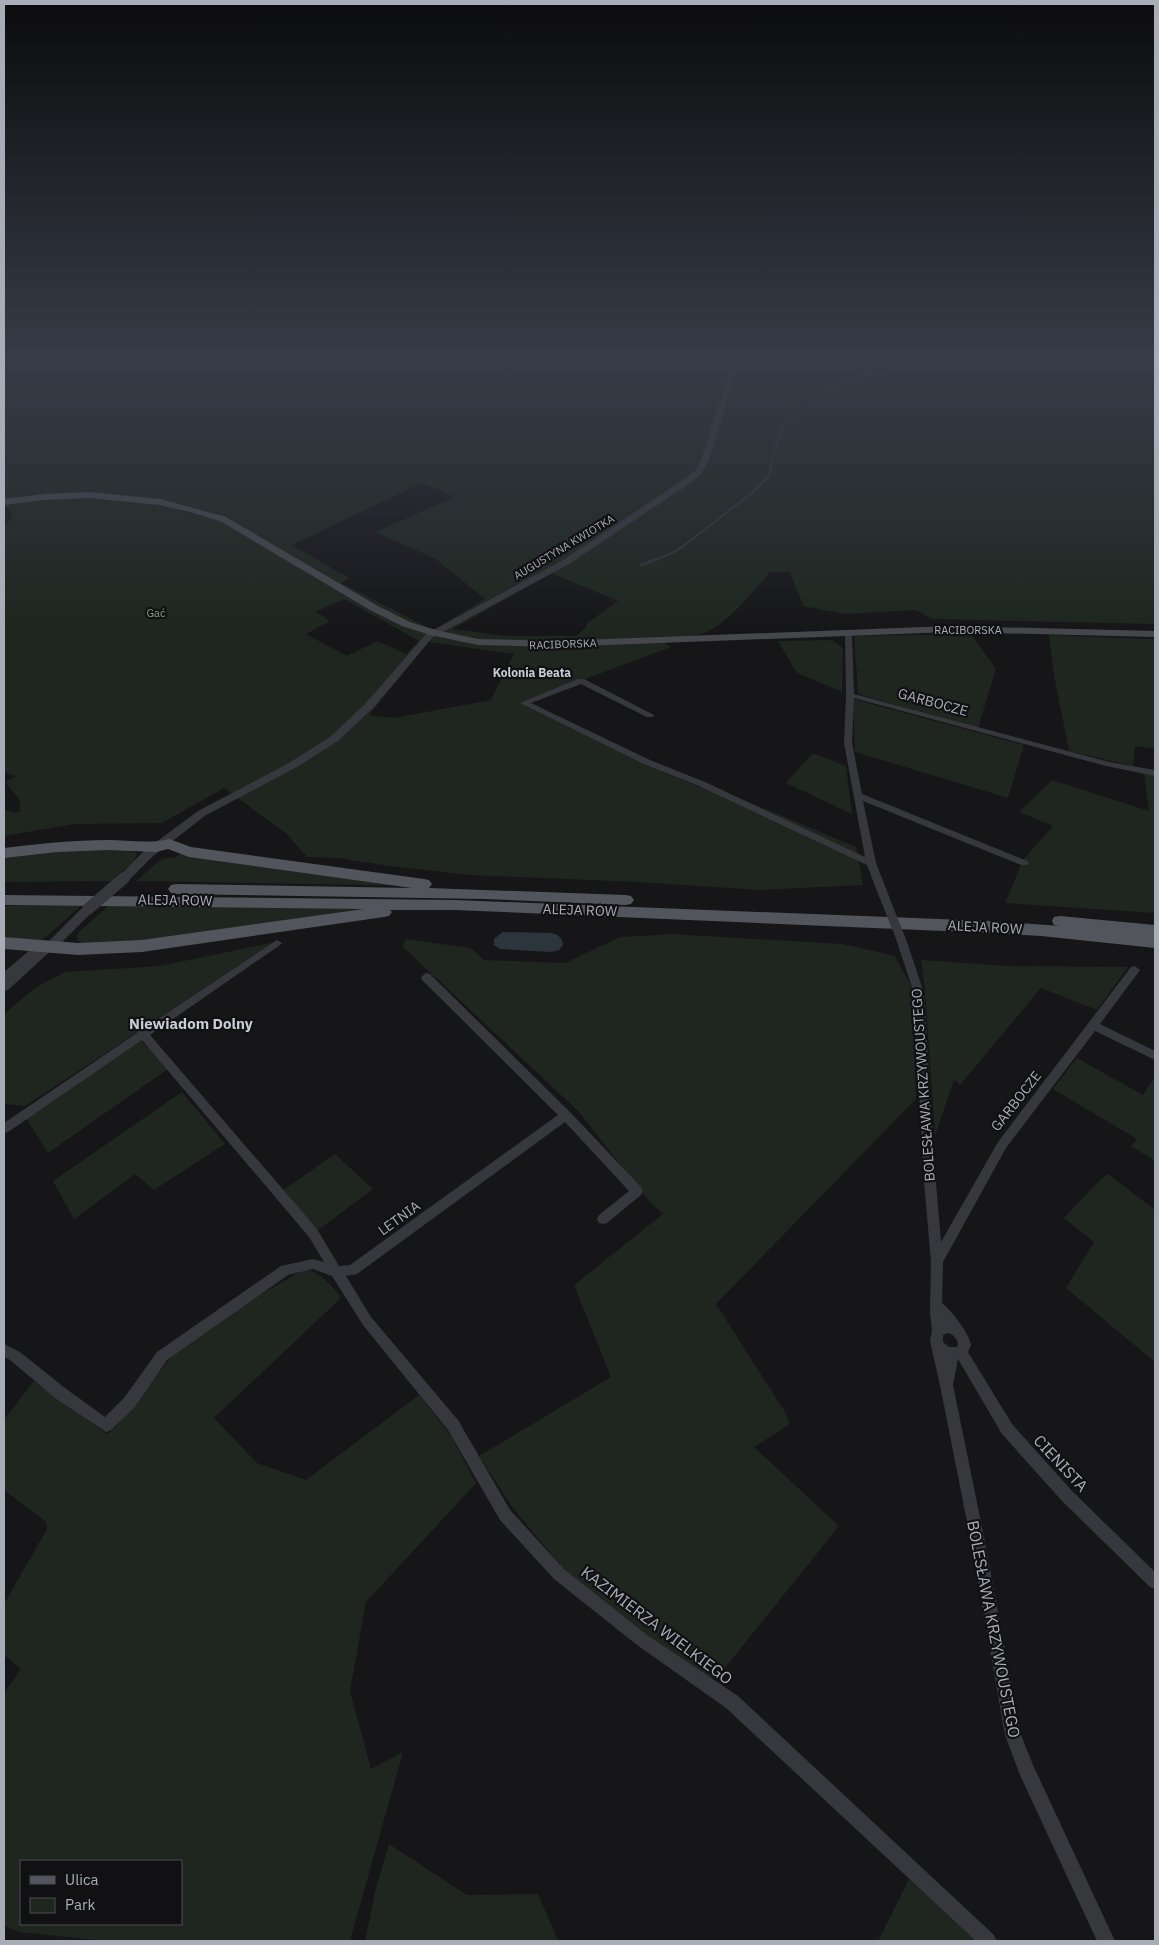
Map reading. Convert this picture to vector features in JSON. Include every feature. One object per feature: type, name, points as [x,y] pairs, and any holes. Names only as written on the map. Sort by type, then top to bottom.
[{"type":"main road","name":"RACIBORSKA","points":[[4,502],[89,496],[160,502],[193,510],[223,519],[383,613],[406,624],[434,633],[478,642],[532,645],[950,629],[1155,634]]},
{"type":"main road","points":[[4,853],[84,845],[162,846],[189,852],[485,894]]},
{"type":"main road","name":"ALEJA ROW","points":[[4,889],[270,890],[485,894],[960,916],[1111,925],[1155,930]]},
{"type":"main road","name":"ALEJA ROW","points":[[4,900],[455,905],[990,927],[1155,942]]},
{"type":"main road","points":[[4,943],[86,949],[142,946],[384,912],[455,905]]},
{"type":"street","name":"AUGUSTYNA KWIOTKA","points":[[46,946],[162,846],[219,805],[293,766],[334,739],[370,705],[422,642],[434,633],[566,562],[690,480],[699,472],[708,451]]},
{"type":"street","name":"BOLESŁAWA KRZYWOUSTEGO","points":[[848,633],[850,695],[848,743],[857,795],[871,863],[901,939],[919,993],[930,1184],[937,1261],[938,1331]]},
{"type":"street","points":[[650,714],[581,681],[524,703],[647,762],[702,784],[758,812],[871,863]]},
{"type":"street","name":"GARBOCZE","points":[[850,695],[1109,764],[1155,773]]},
{"type":"street","points":[[857,795],[1024,864]]},
{"type":"street","points":[[4,1129],[142,1033],[277,944]]},
{"type":"street","points":[[4,978],[46,946]]},
{"type":"street","points":[[4,987],[46,946]]},
{"type":"street","name":"GARBOCZE","points":[[937,1261],[1002,1145],[1135,970]]},
{"type":"street","points":[[426,977],[566,1115],[637,1191],[603,1220]]},
{"type":"street","points":[[1094,1026],[1155,1056]]},
{"type":"street","points":[[142,1033],[313,1233],[336,1272]]},
{"type":"street","name":"LETNIA","points":[[336,1272],[353,1270],[566,1115]]},
{"type":"street","points":[[4,1350],[15,1356],[60,1393],[106,1425],[129,1403],[162,1356],[285,1270],[313,1264],[336,1272]]},
{"type":"street","name":"KAZIMIERZA WIELKIEGO","points":[[336,1272],[367,1321],[453,1425],[505,1516],[559,1574],[642,1640],[732,1702],[937,1896],[988,1941]]},
{"type":"street","points":[[937,1306],[946,1314],[964,1341],[964,1349],[957,1353],[946,1352],[939,1347],[936,1339],[938,1331],[946,1328],[955,1329]]},
{"type":"street","name":"BOLESŁAWA KRZYWOUSTEGO","points":[[939,1347],[942,1370],[948,1390],[977,1537],[1013,1735],[1026,1769],[1106,1941]]},
{"type":"street","name":"BOLESŁAWA KRZYWOUSTEGO","points":[[948,1390],[950,1364],[957,1353]]},
{"type":"street","name":"CIENISTA","points":[[957,1353],[1014,1436],[1067,1496],[1155,1582]]},
{"type":"green space","name":"Gać","points":[[4,451],[1155,451],[1155,624],[932,619],[916,610],[845,614],[803,606],[790,572],[770,572],[729,617],[710,631],[690,636],[655,637],[671,647],[521,703],[653,767],[699,787],[713,787],[856,847],[863,885],[759,890],[638,882],[470,875],[338,858],[307,857],[287,834],[224,788],[162,823],[74,824],[4,836],[4,809],[14,813],[20,811],[20,800],[5,782],[16,776],[4,772],[4,527],[12,518],[8,507],[4,508]],"holes":[[[422,483],[455,497],[375,532],[436,559],[485,599],[433,630],[341,583],[349,578],[292,545]],[[551,573],[618,601],[586,624],[587,627],[576,636],[506,636],[453,629]],[[344,599],[419,641],[406,654],[377,641],[347,656],[306,634],[330,621],[315,612]],[[429,642],[514,654],[491,700],[394,718],[369,715]]]},
{"type":"green space","points":[[971,634],[996,669],[978,728],[858,694],[854,636]]},
{"type":"green space","points":[[1049,635],[1155,639],[1155,749],[1135,746],[1133,766],[1069,751],[1054,675]]},
{"type":"green space","points":[[832,640],[843,648],[842,692],[797,673],[778,641]]},
{"type":"green space","points":[[853,699],[1024,745],[1008,798],[855,752]]},
{"type":"green space","points":[[813,753],[846,766],[852,814],[786,783]]},
{"type":"green space","points":[[1144,773],[1155,776],[1155,913],[1005,903],[1023,860],[1053,826],[1019,812],[1052,780],[1149,811]]},
{"type":"green space","points":[[63,850],[132,850],[137,854],[134,861],[111,881],[4,882],[4,856]]},
{"type":"green space","points":[[180,854],[420,886],[137,881],[159,861],[175,858]]},
{"type":"green space","points":[[82,905],[41,941],[4,938],[4,906]]},
{"type":"green space","points":[[108,906],[388,908],[144,942],[83,944],[78,941],[77,936],[80,931]]},
{"type":"green space","points":[[672,934],[843,944],[895,956],[913,990],[916,1099],[716,1304],[785,1412],[790,1424],[754,1447],[839,1526],[716,1679],[703,1675],[619,1616],[562,1567],[513,1508],[479,1456],[611,1377],[574,1285],[663,1214],[650,1202],[578,1111],[403,947],[406,939],[471,948],[484,960],[565,963],[620,937]]},
{"type":"green space","points":[[275,942],[25,1106],[4,1104],[4,1014],[35,988],[65,972],[160,966]]},
{"type":"green space","points":[[921,960],[1008,966],[1128,967],[1097,1010],[1041,988],[960,1085],[954,1080],[935,1136],[925,990]]},
{"type":"green space","points":[[140,1039],[168,1069],[48,1153],[26,1118]]},
{"type":"green space","points":[[1077,1058],[1143,1095],[1155,1077],[1155,1161],[1131,1146],[1137,1139],[1053,1089]]},
{"type":"green space","points":[[182,1092],[225,1144],[154,1190],[135,1174],[74,1219],[53,1181]]},
{"type":"green space","points":[[335,1154],[373,1189],[318,1230],[282,1191]]},
{"type":"green space","points":[[1108,1174],[1155,1210],[1155,1362],[1066,1288],[1094,1242],[1064,1218]]},
{"type":"green space","points":[[305,1269],[326,1280],[341,1298],[214,1418],[257,1463],[306,1480],[419,1395],[451,1436],[476,1483],[366,1602],[350,1691],[371,1769],[403,1752],[350,1941],[107,1941],[19,1932],[4,1926],[4,1693],[21,1669],[4,1655],[4,1604],[47,1529],[46,1522],[4,1490],[4,1420],[34,1381],[107,1434],[117,1425],[171,1357],[244,1304]]},
{"type":"green space","points":[[389,1844],[467,1895],[538,1894],[558,1941],[365,1941],[376,1888]]},
{"type":"green space","points":[[909,1879],[978,1941],[878,1941]]},
{"type":"shaded area","points":[[503,932],[551,933],[558,935],[563,945],[559,950],[551,952],[500,949],[494,945],[494,939]]},
{"type":"waterway","points":[[682,547],[753,492],[769,476],[775,451]]},
{"type":"waterway","points":[[641,565],[670,554],[684,546]]},
{"type":"district","name":"Kolonia Beata","points":[[532,672]]},
{"type":"district","name":"Niewiadom Dolny","points":[[191,1023]]}]
